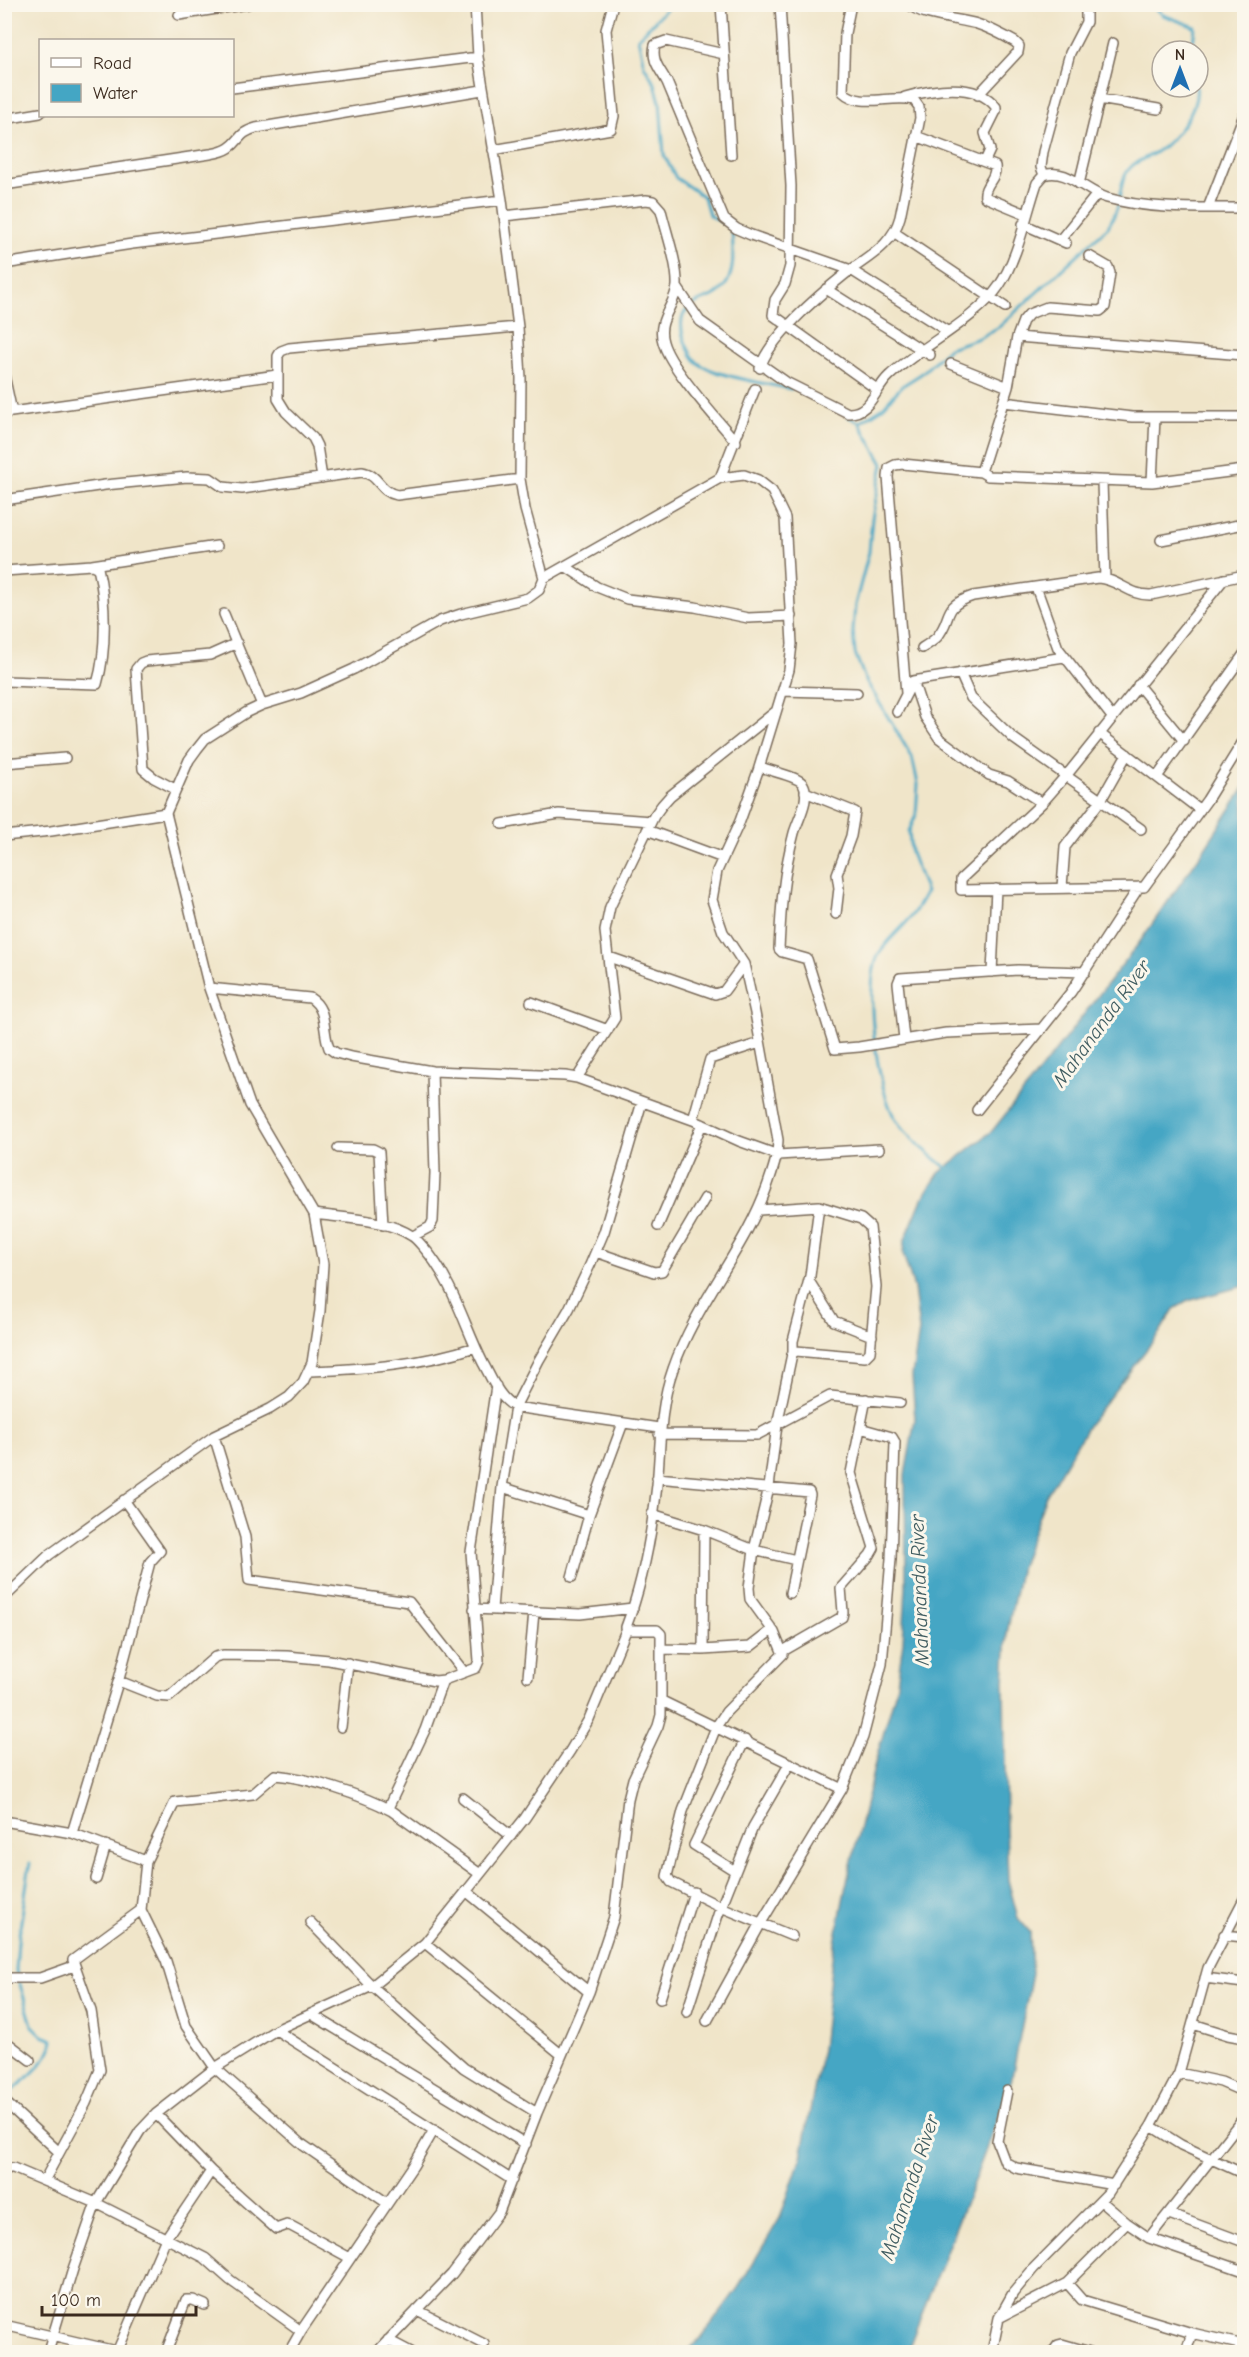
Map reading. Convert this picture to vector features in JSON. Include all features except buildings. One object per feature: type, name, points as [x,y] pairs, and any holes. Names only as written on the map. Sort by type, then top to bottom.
[{"type":"street","points":[[179,15],[248,4]]},
{"type":"street","points":[[475,4],[482,90],[502,200],[518,327],[521,378],[520,479],[525,509],[544,578]]},
{"type":"street","points":[[493,150],[611,129],[614,116],[606,30],[613,4]]},
{"type":"street","points":[[721,4],[731,155]]},
{"type":"street","points":[[780,4],[791,186],[790,249],[789,276],[772,308],[773,315],[878,390]]},
{"type":"street","points":[[850,4],[845,33],[843,92],[849,98],[862,100],[903,97],[938,89],[968,91],[978,95],[996,107],[985,133],[990,150],[985,162]]},
{"type":"street","points":[[909,4],[912,8],[978,24],[1016,42],[1019,46],[1018,51],[978,95]]},
{"type":"street","points":[[1044,175],[1041,168],[1043,152],[1070,53],[1086,22],[1086,4]]},
{"type":"street","points":[[724,54],[666,41],[655,45],[654,57],[658,69],[668,82],[724,219],[744,232],[851,270],[947,331]]},
{"type":"street","points":[[1079,184],[1113,43]]},
{"type":"street","points":[[234,87],[478,57]]},
{"type":"street","points":[[4,185],[216,153],[231,147],[239,135],[246,131],[482,90]]},
{"type":"street","points":[[761,366],[771,347],[826,289],[885,245],[896,233],[920,118],[919,107],[914,100],[903,97]]},
{"type":"street","points":[[1099,99],[1158,109]]},
{"type":"street","points":[[4,119],[39,113]]},
{"type":"street","points":[[1208,208],[1241,133],[1245,115]]},
{"type":"street","points":[[916,136],[995,166],[996,170],[986,188],[985,197],[1063,242],[1101,196]]},
{"type":"street","points":[[677,287],[694,315],[761,366],[786,382],[848,413],[858,412],[865,408],[889,376],[926,352],[947,331],[990,298],[1007,273],[1037,183],[1044,175],[1059,174],[1101,196],[1130,202],[1208,208],[1245,208]]},
{"type":"street","points":[[4,264],[144,243],[502,200]]},
{"type":"street","points":[[504,216],[637,200],[653,201],[661,210],[677,278],[677,287],[664,317],[661,330],[662,342],[674,365],[735,442]]},
{"type":"street","points":[[896,233],[1005,307]]},
{"type":"street","points":[[981,472],[1008,387],[1021,320],[1047,306],[1100,311],[1105,306],[1110,273],[1108,267],[1089,256]]},
{"type":"street","points":[[826,289],[926,352]]},
{"type":"street","points":[[321,478],[317,446],[313,438],[286,412],[278,399],[278,356],[281,351],[289,348],[518,327]]},
{"type":"street","points":[[1017,337],[1245,355]]},
{"type":"street","points":[[951,364],[1008,387]]},
{"type":"street","points":[[4,375],[8,412],[277,375]]},
{"type":"street","points":[[720,478],[755,389]]},
{"type":"street","points":[[1003,402],[1104,415],[1245,417]]},
{"type":"street","points":[[1152,482],[1155,417]]},
{"type":"street","points":[[906,693],[889,468],[903,464],[981,472],[988,476],[1152,482],[1245,470]]},
{"type":"street","points":[[4,500],[105,485],[187,477],[210,478],[223,487],[242,489],[362,472],[370,473],[382,489],[397,495],[520,479]]},
{"type":"street","points":[[4,1598],[48,1555],[214,1436],[270,1409],[289,1397],[310,1371],[320,1311],[323,1264],[314,1214],[250,1105],[209,988],[166,813],[189,760],[205,739],[262,705],[301,693],[343,674],[440,621],[528,598],[539,590],[544,578],[720,478],[744,475],[758,480],[772,491],[785,518],[791,658],[760,767],[740,821],[723,858],[712,890],[712,900],[723,932],[744,964],[778,1140],[778,1155],[759,1210],[682,1344],[667,1388],[659,1431],[657,1478],[652,1514],[627,1628],[590,1719],[549,1783],[511,1836],[426,1943],[372,1986],[276,2030],[215,2068],[156,2114],[140,2131],[96,2203],[48,2352]]},
{"type":"street","points":[[1102,481],[1105,579]]},
{"type":"street","points":[[1161,540],[1245,524]]},
{"type":"street","points":[[4,571],[92,565],[217,546]]},
{"type":"street","points":[[4,681],[97,684],[104,620],[100,576],[98,567],[92,565]]},
{"type":"street","points":[[565,566],[597,587],[627,599],[695,607],[748,618],[791,616]]},
{"type":"street","points":[[922,648],[938,636],[950,609],[961,600],[973,596],[1105,579],[1115,581],[1141,595],[1245,575]]},
{"type":"street","points":[[1224,579],[1042,803],[961,880],[963,891],[1146,886],[1200,810],[1245,740]]},
{"type":"street","points":[[1036,587],[1058,648],[1112,717]]},
{"type":"street","points":[[224,614],[262,705]]},
{"type":"street","points":[[176,789],[154,778],[143,769],[136,669],[146,661],[210,655],[237,644]]},
{"type":"street","points":[[1157,777],[1245,654]]},
{"type":"street","points":[[913,681],[1064,657]]},
{"type":"street","points":[[960,673],[974,700],[1013,738],[1141,829]]},
{"type":"street","points":[[897,712],[913,681]]},
{"type":"street","points":[[913,681],[925,717],[939,738],[989,775],[1008,781],[1042,803]]},
{"type":"street","points":[[1138,685],[1184,741]]},
{"type":"street","points":[[783,691],[857,693]]},
{"type":"street","points":[[577,1078],[614,1020],[616,1010],[605,931],[610,906],[649,826],[670,796],[775,712]]},
{"type":"street","points":[[1099,733],[1200,810]]},
{"type":"street","points":[[1062,887],[1065,847],[1101,800],[1127,754]]},
{"type":"street","points":[[4,763],[66,758]]},
{"type":"street","points":[[760,767],[801,781],[805,792],[783,884],[780,949],[782,952],[807,959],[835,1049],[946,1033],[1042,1029]]},
{"type":"street","points":[[805,792],[855,812],[851,836],[837,874],[840,888],[836,914]]},
{"type":"street","points":[[4,836],[166,813]]},
{"type":"street","points":[[502,824],[559,814],[649,826],[723,858]]},
{"type":"street","points":[[977,1110],[1084,972],[1139,887]]},
{"type":"street","points":[[992,972],[996,890]]},
{"type":"street","points":[[609,957],[715,994],[724,991],[744,964]]},
{"type":"street","points":[[904,1039],[899,979],[992,972],[1084,972]]},
{"type":"street","points":[[209,988],[310,998],[319,1005],[322,1012],[327,1044],[331,1050],[351,1057],[432,1071],[553,1075],[577,1078],[698,1122],[739,1141],[778,1155],[879,1149]]},
{"type":"street","points":[[531,1002],[608,1030]]},
{"type":"street","points":[[658,1226],[698,1122],[710,1059],[760,1043]]},
{"type":"street","points":[[413,1236],[430,1227],[433,1221],[435,1173],[432,1071]]},
{"type":"street","points":[[492,1609],[502,1487],[515,1407],[569,1309],[596,1252],[642,1102]]},
{"type":"street","points":[[339,1148],[373,1149],[379,1152],[383,1225]]},
{"type":"street","points":[[596,1252],[654,1272],[662,1271],[705,1198]]},
{"type":"street","points":[[759,1210],[819,1206],[861,1219],[870,1227],[876,1287],[870,1352],[866,1356],[793,1352]]},
{"type":"street","points":[[783,1651],[749,1594],[754,1550],[769,1487],[777,1425],[793,1352],[793,1341],[809,1281],[819,1206]]},
{"type":"street","points":[[314,1214],[383,1225],[413,1236],[433,1258],[449,1284],[475,1347],[502,1397],[515,1407],[623,1423],[659,1431],[754,1436],[830,1396],[900,1403]]},
{"type":"street","points":[[809,1281],[834,1321],[872,1336]]},
{"type":"street","points":[[310,1371],[367,1369],[446,1357],[475,1347]]},
{"type":"street","points":[[119,1681],[157,1696],[170,1696],[219,1655],[287,1656],[348,1663],[435,1681],[476,1668],[478,1661],[471,1552],[496,1386]]},
{"type":"street","points":[[792,1936],[671,1882],[668,1876],[683,1811],[716,1727],[726,1712],[783,1654],[783,1651],[842,1617],[841,1588],[874,1548],[851,1473],[866,1399]]},
{"type":"street","points":[[572,1577],[589,1515],[623,1423]]},
{"type":"street","points":[[707,2021],[761,1923],[842,1789],[863,1737],[882,1664],[891,1559],[896,1442],[892,1437],[860,1428]]},
{"type":"street","points":[[214,1436],[245,1538],[249,1580],[407,1601],[413,1604],[464,1672]]},
{"type":"street","points":[[657,1478],[769,1487],[810,1493],[790,1593]]},
{"type":"street","points":[[502,1487],[589,1515]]},
{"type":"street","points":[[72,1833],[119,1681],[150,1562],[160,1551],[124,1500]]},
{"type":"street","points":[[652,1514],[704,1530],[754,1550],[796,1560]]},
{"type":"street","points":[[703,1650],[704,1530]]},
{"type":"street","points":[[474,1609],[580,1614],[633,1608]]},
{"type":"street","points":[[528,1677],[534,1612]]},
{"type":"street","points":[[377,2352],[452,2274],[495,2220],[537,2113],[589,1992],[614,1917],[628,1799],[641,1759],[658,1726],[662,1701],[662,1634],[657,1630],[627,1628]]},
{"type":"street","points":[[662,1649],[703,1650],[750,1647],[772,1630]]},
{"type":"street","points":[[341,1728],[348,1663]]},
{"type":"street","points":[[388,1808],[425,1730],[443,1680]]},
{"type":"street","points":[[662,1701],[842,1789]]},
{"type":"street","points":[[735,1871],[695,1848],[694,1845],[745,1740]]},
{"type":"street","points":[[687,2012],[721,1906],[753,1827],[790,1763]]},
{"type":"street","points":[[387,2203],[303,2145],[215,2068],[186,2026],[166,1961],[141,1910],[146,1861],[175,1802],[253,1794],[275,1775],[363,1797],[388,1808],[480,1874]]},
{"type":"street","points":[[463,1798],[511,1836]]},
{"type":"street","points":[[4,1821],[72,1833],[146,1861]]},
{"type":"street","points":[[96,1879],[106,1845]]},
{"type":"street","points":[[466,1891],[589,1992]]},
{"type":"street","points":[[660,1999],[694,1892]]},
{"type":"street","points":[[992,2352],[999,2318],[1013,2293],[1034,2268],[1101,2201],[1151,2126],[1179,2073],[1205,1978],[1224,1935],[1245,1899]]},
{"type":"street","points":[[44,2181],[86,2103],[100,2067],[91,2011],[74,1966],[74,1958],[141,1910]]},
{"type":"street","points":[[310,1922],[372,1986],[464,2068],[537,2113]]},
{"type":"street","points":[[1224,1935],[1245,1937]]},
{"type":"street","points":[[426,1943],[562,2055]]},
{"type":"street","points":[[4,1978],[40,1978],[74,1966]]},
{"type":"street","points":[[1205,1978],[1245,1983]]},
{"type":"street","points":[[311,2014],[526,2144]]},
{"type":"street","points":[[1193,2024],[1245,2038]]},
{"type":"street","points":[[276,2030],[512,2180]]},
{"type":"street","points":[[4,2040],[30,2060]]},
{"type":"street","points":[[1179,2073],[1221,2082],[1245,2092]]},
{"type":"street","points":[[1007,2091],[997,2141],[1005,2162],[1016,2168],[1114,2184]]},
{"type":"street","points":[[5,2101],[59,2152]]},
{"type":"street","points":[[156,2114],[211,2171],[276,2229],[286,2225],[291,2226],[350,2258]]},
{"type":"street","points":[[1149,2238],[1245,2117]]},
{"type":"street","points":[[1151,2126],[1181,2145],[1245,2174]]},
{"type":"street","points":[[289,2352],[413,2166],[434,2130]]},
{"type":"street","points":[[4,2171],[14,2168],[96,2203],[211,2261],[230,2280],[301,2331]]},
{"type":"street","points":[[4,2325],[118,2352],[166,2238],[211,2171]]},
{"type":"street","points":[[1101,2201],[1149,2238],[1245,2271]]},
{"type":"street","points":[[1169,2214],[1245,2242]]},
{"type":"street","points":[[999,2318],[1067,2283],[1127,2223]]},
{"type":"street","points":[[1067,2283],[1082,2300],[1192,2334],[1245,2345]]},
{"type":"street","points":[[166,2352],[186,2300],[205,2305]]},
{"type":"street","points":[[417,2310],[484,2344]]},
{"type":"street","points":[[1186,2352],[1192,2334]]},
{"type":"street","points":[[388,2340],[411,2352]]},
{"type":"street","points":[[1053,2352],[1055,2347],[1062,2344],[1090,2352]]},
{"type":"water","name":"Mahananda River","points":[[1244,788],[1244,1286],[1188,1301],[1174,1309],[1160,1332],[1089,1424],[1046,1496],[1021,1566],[1007,1633],[1004,1683],[1006,1827],[1008,1880],[1018,1918],[1030,1932],[1032,1974],[1011,2082],[907,2352],[685,2352],[701,2338],[738,2288],[780,2218],[801,2157],[822,2049],[832,1958],[845,1890],[876,1759],[896,1690],[903,1642],[906,1586],[905,1475],[915,1419],[912,1376],[919,1331],[914,1288],[903,1254],[904,1242],[922,1199],[939,1173],[992,1131],[1029,1085],[1139,943]]},
{"type":"waterway","points":[[671,4],[638,38],[644,65],[655,84],[660,102],[664,155],[676,178],[704,197],[709,215],[722,222]]},
{"type":"waterway","points":[[1151,4],[1163,15],[1195,27],[1194,39]]},
{"type":"waterway","points":[[860,422],[881,409],[902,386],[921,374],[949,348],[979,338],[999,327],[1108,227],[1116,211],[1122,184],[1128,170],[1163,147],[1178,132],[1190,114],[1195,99]]},
{"type":"waterway","points":[[732,229],[733,257],[727,283],[713,296],[694,304],[685,312],[682,318],[684,339],[693,358],[706,368],[742,379],[791,389]]},
{"type":"waterway","points":[[849,417],[859,422],[883,464],[872,518],[869,552],[855,605],[853,631],[855,653],[865,679],[912,757],[918,784],[916,815],[909,831],[911,853],[926,892],[913,914],[885,945],[877,958],[873,973],[872,993],[874,1040],[883,1087],[896,1120],[914,1140],[949,1170]]},
{"type":"waterway","points":[[4,2098],[47,2056],[53,2040],[43,2036],[32,2025],[16,1971],[18,1941],[30,1863]]}]
